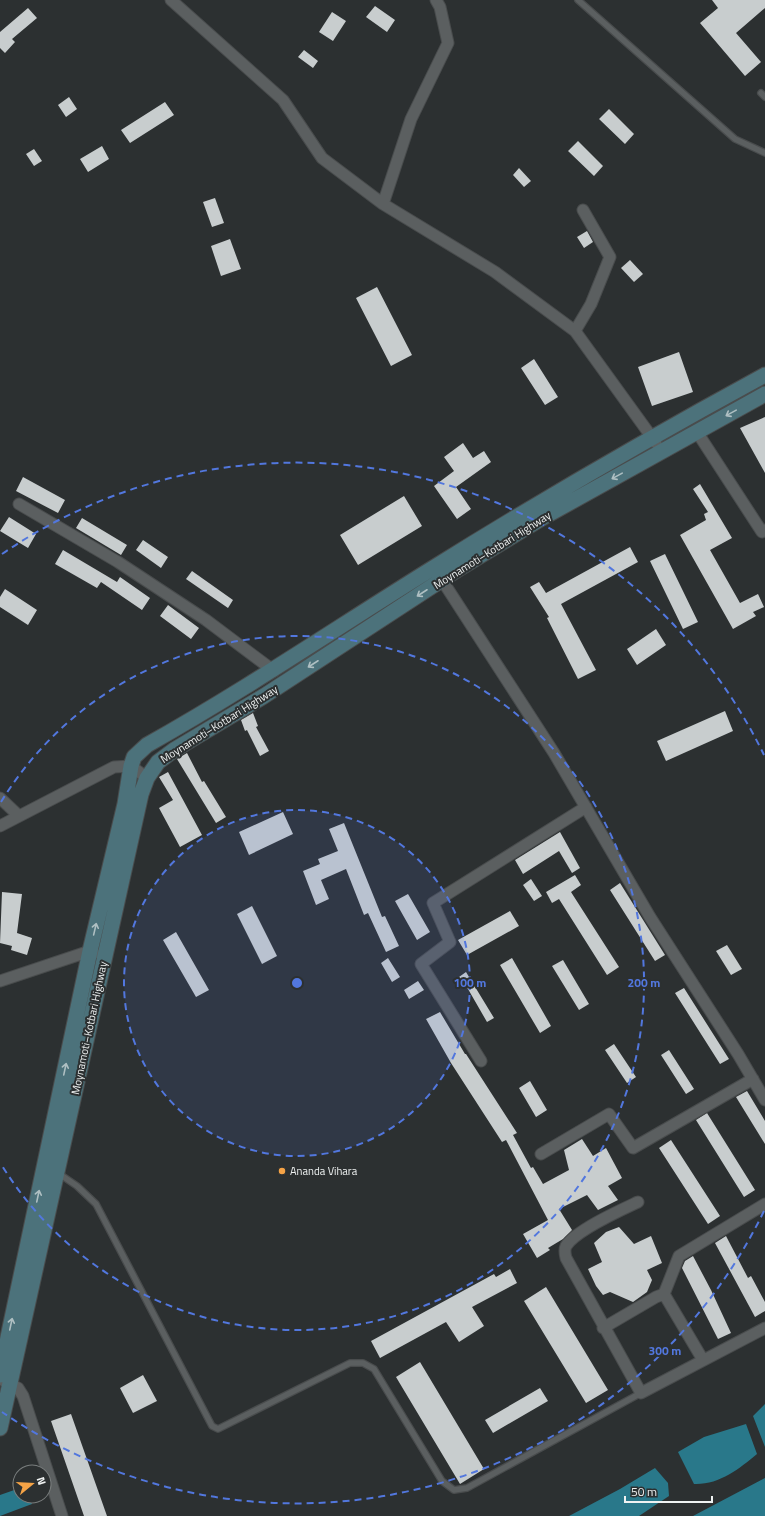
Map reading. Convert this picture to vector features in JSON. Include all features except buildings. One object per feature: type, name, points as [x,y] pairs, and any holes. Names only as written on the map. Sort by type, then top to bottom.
[{"type":"main road","name":"Moynamoti–Kotbari Highway","points":[[50,1172],[90,951],[125,804],[131,766],[134,757],[147,745],[274,671],[433,568],[652,437],[765,375]]},
{"type":"main road","name":"Moynamoti–Kotbari Highway","points":[[0,1428],[3,1379],[50,1172],[104,958],[141,794],[147,778],[158,762],[174,750],[264,696],[442,580],[542,518],[765,394]]},
{"type":"street","points":[[171,0],[282,100],[322,158],[383,204],[495,272],[575,331],[652,437],[661,452]]},
{"type":"street","points":[[383,204],[411,119],[448,43],[440,7],[436,0]]},
{"type":"street","points":[[575,331],[591,304],[610,257],[583,210]]},
{"type":"street","points":[[697,432],[764,533]]},
{"type":"street","points":[[19,504],[118,562],[206,620],[274,671]]},
{"type":"street","points":[[442,580],[554,753],[650,917],[765,1100]]},
{"type":"street","points":[[0,826],[114,767],[131,766],[147,778]]},
{"type":"street","points":[[0,798],[19,816]]},
{"type":"street","points":[[480,1061],[421,964],[450,942],[432,903],[586,807]]},
{"type":"street","points":[[0,980],[90,951],[104,958]]},
{"type":"street","points":[[542,1154],[609,1114],[633,1148],[752,1079]]},
{"type":"street","points":[[638,1202],[579,1234],[566,1246],[564,1250],[566,1258],[603,1328],[641,1393],[765,1328]]},
{"type":"street","points":[[603,1328],[656,1297],[664,1294],[679,1256],[765,1204]]},
{"type":"street","points":[[664,1294],[703,1360]]},
{"type":"street","points":[[3,1379],[18,1388],[23,1396],[62,1516]]},
{"type":"lane","points":[[578,0],[735,139],[765,154]]},
{"type":"lane","points":[[50,1172],[77,1186],[96,1204],[212,1426],[218,1429],[350,1363],[363,1363],[374,1369],[442,1481],[454,1490],[467,1488],[641,1393]]},
{"type":"water","points":[[765,1404],[765,1447],[753,1416]]},
{"type":"water","points":[[746,1424],[757,1454],[736,1470],[720,1479],[703,1484],[694,1484],[678,1452],[704,1437]]},
{"type":"water","points":[[655,1468],[668,1483],[669,1496],[639,1516],[569,1516],[620,1489]]},
{"type":"water","points":[[765,1478],[765,1516],[693,1516]]},
{"type":"water","points":[[12,1491],[12,1504],[32,1504],[0,1516],[0,1495]]},
{"type":"place","name":"Ananda Vihara","points":[[282,1171]]}]
